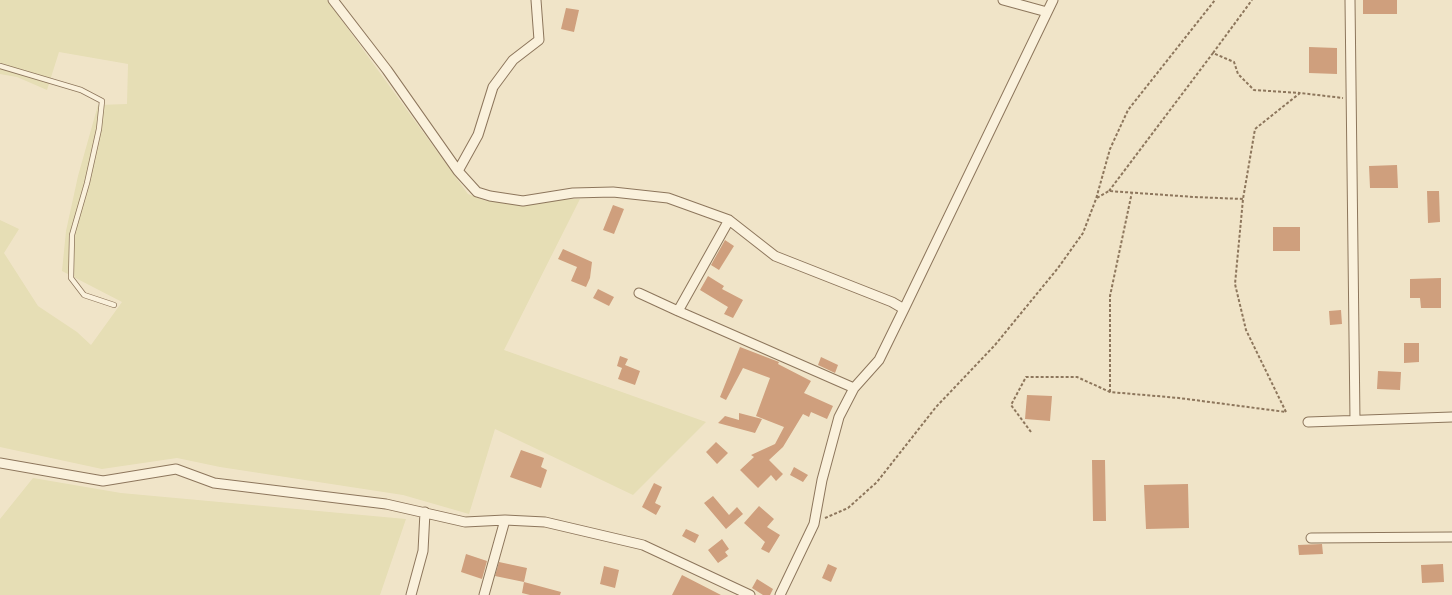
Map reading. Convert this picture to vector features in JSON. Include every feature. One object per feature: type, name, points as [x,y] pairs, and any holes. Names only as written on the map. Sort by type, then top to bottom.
[{"type":"street","points":[[333,0],[387,70],[458,171],[477,192],[490,196],[523,201],[573,193],[613,192],[668,198],[729,220],[775,256],[892,302],[904,309]]},
{"type":"street","points":[[458,171],[478,135],[493,88],[513,60],[539,40],[536,0]]},
{"type":"street","points":[[1003,0],[1047,12]]},
{"type":"street","points":[[780,595],[814,524],[822,480],[839,417],[854,388],[879,360],[1053,0]]},
{"type":"street","points":[[1350,0],[1355,420]]},
{"type":"street","points":[[678,311],[729,220]]},
{"type":"street","points":[[639,293],[854,388]]},
{"type":"street","points":[[1308,422],[1452,417]]},
{"type":"street","points":[[0,463],[103,482],[176,469],[214,482],[386,504],[465,522],[505,520],[545,522],[643,545],[733,592],[750,595]]},
{"type":"street","points":[[411,595],[423,551],[425,512]]},
{"type":"street","points":[[484,595],[505,520]]},
{"type":"street","points":[[1311,538],[1452,537]]},
{"type":"lane","points":[[0,66],[81,90],[102,101],[97,137],[87,183],[72,235],[71,278],[84,295],[114,305]]},
{"type":"path","points":[[814,524],[848,508],[877,482],[936,407],[995,345],[1058,268],[1083,233],[1096,199],[1110,149],[1128,110],[1215,0]]},
{"type":"path","points":[[1096,199],[1109,191],[1252,0]]},
{"type":"path","points":[[1213,53],[1234,62],[1238,74],[1254,90],[1300,92],[1351,100]]},
{"type":"path","points":[[1030,432],[1011,405],[1026,377],[1077,377],[1110,392],[1178,398],[1286,412],[1246,330],[1235,284],[1243,199],[1255,129],[1300,92]]},
{"type":"path","points":[[1109,191],[1243,199]]},
{"type":"path","points":[[1110,392],[1110,296],[1132,192]]},
{"type":"shaded area","points":[[0,0],[327,0],[468,194],[486,201],[580,199],[504,350],[706,422],[633,495],[495,429],[469,514],[403,495],[220,467],[177,458],[102,469],[0,447],[0,220],[19,229],[4,253],[38,306],[77,332],[91,345],[122,302],[62,271],[66,231],[78,176],[98,105],[127,104],[128,64],[59,52],[47,90],[17,77],[0,74]]},
{"type":"shaded area","points":[[33,478],[121,493],[406,519],[380,595],[0,595],[0,519]]},
{"type":"building","points":[[1363,0],[1397,0],[1397,14],[1363,14]]},
{"type":"building","points":[[566,8],[579,10],[574,32],[561,29]]},
{"type":"building","points":[[1309,47],[1337,48],[1337,74],[1309,73]]},
{"type":"building","points":[[1397,165],[1398,188],[1370,188],[1369,166]]},
{"type":"building","points":[[1427,191],[1439,191],[1440,222],[1428,223]]},
{"type":"building","points":[[613,205],[624,209],[614,234],[603,230]]},
{"type":"building","points":[[1273,227],[1300,227],[1300,251],[1273,251]]},
{"type":"building","points":[[725,240],[734,246],[719,270],[711,265]]},
{"type":"building","points":[[563,249],[592,262],[590,278],[586,287],[571,281],[577,267],[558,259]]},
{"type":"building","points":[[708,276],[724,286],[722,289],[743,300],[733,318],[724,314],[728,307],[700,290]]},
{"type":"building","points":[[1441,278],[1441,308],[1421,308],[1420,298],[1410,298],[1410,279]]},
{"type":"building","points":[[598,289],[614,297],[609,306],[593,298]]},
{"type":"building","points":[[1341,310],[1342,324],[1330,325],[1329,311]]},
{"type":"building","points":[[1404,343],[1419,343],[1419,362],[1404,363]]},
{"type":"building","points":[[740,347],[779,362],[778,364],[811,381],[804,393],[833,406],[827,419],[811,412],[809,417],[803,414],[783,447],[769,460],[783,474],[776,481],[771,475],[758,488],[740,470],[754,457],[751,455],[775,444],[784,427],[756,416],[770,378],[743,368],[726,400],[720,397]]},
{"type":"building","points":[[620,356],[628,359],[625,365],[640,371],[635,385],[618,379],[622,368],[617,366]]},
{"type":"building","points":[[821,357],[838,365],[835,373],[818,365]]},
{"type":"building","points":[[1378,371],[1401,372],[1400,390],[1377,389]]},
{"type":"building","points":[[1027,395],[1052,396],[1050,421],[1025,419]]},
{"type":"building","points":[[739,413],[762,419],[755,433],[718,423],[725,416],[739,420]]},
{"type":"building","points":[[716,442],[728,453],[717,464],[706,452]]},
{"type":"building","points":[[521,450],[544,458],[541,467],[547,470],[541,488],[510,477]]},
{"type":"building","points":[[1092,460],[1105,460],[1106,521],[1093,521]]},
{"type":"building","points":[[794,467],[808,475],[803,482],[790,475]]},
{"type":"building","points":[[654,483],[662,487],[655,503],[661,506],[656,515],[642,507]]},
{"type":"building","points":[[1188,484],[1189,528],[1146,529],[1144,485]]},
{"type":"building","points":[[713,496],[729,515],[737,507],[743,514],[726,529],[704,503]]},
{"type":"building","points":[[759,506],[774,519],[767,527],[780,535],[769,553],[761,549],[765,542],[744,523]]},
{"type":"building","points":[[686,529],[699,535],[695,543],[682,536]]},
{"type":"building","points":[[722,539],[729,549],[725,552],[728,556],[718,563],[708,550]]},
{"type":"building","points":[[1322,544],[1323,554],[1299,555],[1298,545]]},
{"type":"building","points":[[466,554],[487,561],[482,579],[461,572]]},
{"type":"building","points":[[499,562],[527,568],[524,582],[495,576]]},
{"type":"building","points":[[828,564],[837,568],[831,582],[822,578]]},
{"type":"building","points":[[1443,564],[1444,582],[1422,583],[1421,565]]},
{"type":"building","points":[[604,566],[619,570],[615,588],[600,584]]},
{"type":"building","points":[[682,575],[721,595],[672,595]]},
{"type":"building","points":[[757,579],[773,589],[770,595],[763,595],[752,588]]},
{"type":"building","points":[[524,582],[561,592],[560,595],[530,595],[522,593]]}]
